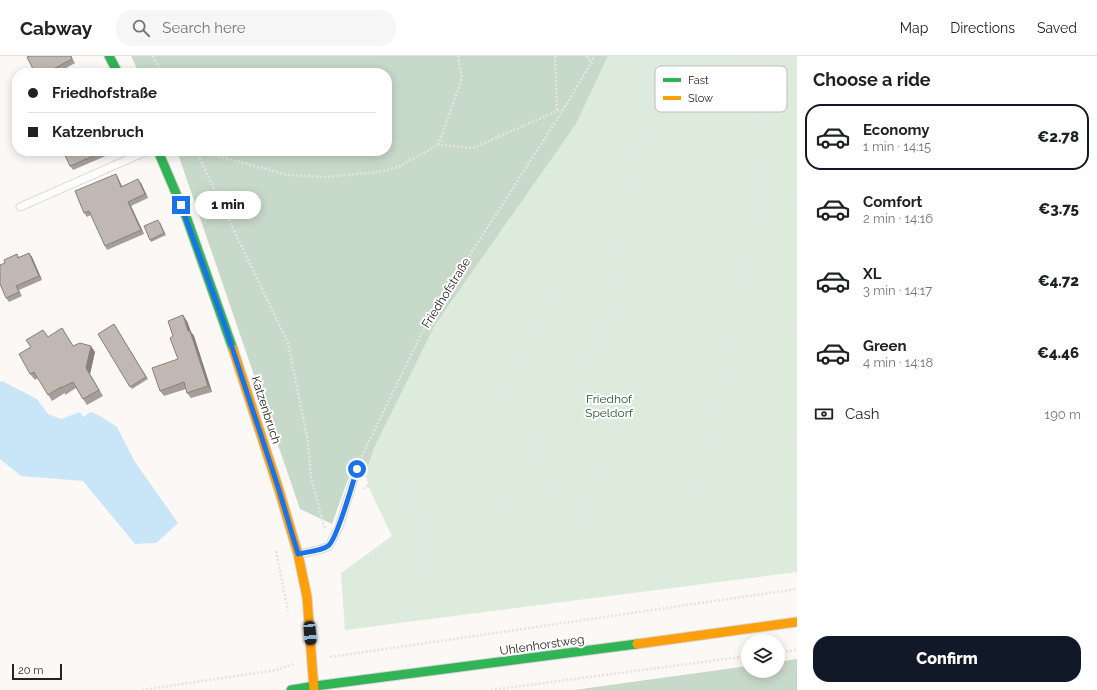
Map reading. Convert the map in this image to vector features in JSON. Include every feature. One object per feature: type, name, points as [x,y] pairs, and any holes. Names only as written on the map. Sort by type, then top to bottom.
[{"type":"street","points":[[110,56],[116,68]]},
{"type":"street","name":"Katzenbruch","points":[[160,156],[187,219],[225,326],[279,490],[298,554],[306,597],[314,688]]},
{"type":"street","name":"Uhlenhorstweg","points":[[291,690],[797,622]]},
{"type":"lane","points":[[20,207],[136,156]]},
{"type":"lane","points":[[298,554],[329,546],[339,527],[357,469]]},
{"type":"path","points":[[153,56],[159,68]]},
{"type":"path","points":[[438,145],[462,79],[458,56]]},
{"type":"path","points":[[555,56],[557,111]]},
{"type":"path","points":[[588,56],[591,63]]},
{"type":"path","name":"Friedhofstraße","points":[[357,469],[361,456],[428,320],[563,110],[594,56]]},
{"type":"path","points":[[656,66],[658,56]]},
{"type":"path","points":[[724,56],[769,63],[797,64]]},
{"type":"path","points":[[769,56],[769,63]]},
{"type":"path","points":[[506,389],[578,386],[614,305],[630,191],[655,76]]},
{"type":"path","points":[[218,156],[288,175],[327,177],[378,172],[398,167],[438,145],[473,148],[557,111],[563,110]]},
{"type":"path","points":[[690,514],[703,449],[734,323],[756,212],[752,206],[758,112]]},
{"type":"path","points":[[198,156],[288,343],[308,442],[311,477],[329,546]]},
{"type":"path","points":[[630,191],[752,206],[797,206]]},
{"type":"path","points":[[471,459],[553,292],[614,305],[734,323],[797,330]]},
{"type":"path","points":[[540,388],[542,456],[549,523]]},
{"type":"path","points":[[348,498],[368,486],[378,477],[402,463],[703,449],[797,442]]},
{"type":"path","points":[[580,522],[614,453]]},
{"type":"path","points":[[471,459],[512,524]]},
{"type":"path","points":[[392,468],[422,526],[580,522],[797,507]]},
{"type":"path","points":[[423,584],[423,550],[434,525]]},
{"type":"path","points":[[338,655],[797,589]]},
{"type":"path","points":[[785,651],[797,650]]},
{"type":"path","points":[[491,690],[741,657]]},
{"type":"path","points":[[142,690],[276,670],[312,660]]},
{"type":"green space","points":[[131,56],[608,56],[576,124],[435,325],[374,448],[366,472],[352,468],[332,524],[300,509],[179,156],[392,156],[392,68],[137,68]]},
{"type":"green space","name":"Friedhof Speldorf","points":[[608,56],[797,56],[797,572],[345,630],[341,573],[392,536],[368,486],[366,472],[374,448],[435,325],[576,124]]},
{"type":"green space","points":[[797,659],[797,690],[574,690],[741,667],[741,678],[785,678],[785,661]]},
{"type":"water","points":[[2,381],[37,399],[48,414],[61,419],[80,412],[83,417],[91,412],[117,427],[135,462],[178,523],[156,543],[135,544],[83,481],[21,476],[0,459],[0,382]]},
{"type":"building","points":[[71,56],[72,59],[55,68],[32,68],[27,57]]},
{"type":"building","points":[[65,156],[93,156],[70,166]]},
{"type":"building","points":[[116,174],[121,187],[138,179],[145,194],[128,202],[141,230],[105,246],[89,211],[84,213],[75,191]]},
{"type":"building","points":[[158,220],[164,233],[150,240],[144,226]]},
{"type":"building","points":[[29,253],[39,276],[16,286],[19,292],[6,298],[0,284],[0,265],[5,263],[4,260],[17,254],[18,258]]},
{"type":"building","points":[[183,315],[188,331],[190,331],[208,386],[187,393],[184,382],[160,391],[152,368],[178,359],[170,338],[173,336],[168,321]]},
{"type":"building","points":[[114,324],[146,377],[130,387],[98,334]]},
{"type":"building","points":[[62,328],[73,346],[80,343],[91,346],[86,368],[99,390],[83,399],[73,382],[48,395],[34,372],[30,374],[19,354],[31,347],[26,340],[43,330],[48,337]]},
{"type":"traffic: fast","points":[[109,56],[115,68]]},
{"type":"traffic: fast","points":[[160,156],[187,219],[233,349]]},
{"type":"traffic: fast","points":[[291,690],[637,644]]},
{"type":"traffic: slow","points":[[233,349],[279,490],[298,554],[307,597],[314,690]]},
{"type":"traffic: slow","points":[[637,644],[797,622]]},
{"type":"route","points":[[181,205],[225,326],[279,490],[298,554],[329,546],[339,527],[357,469]]}]
